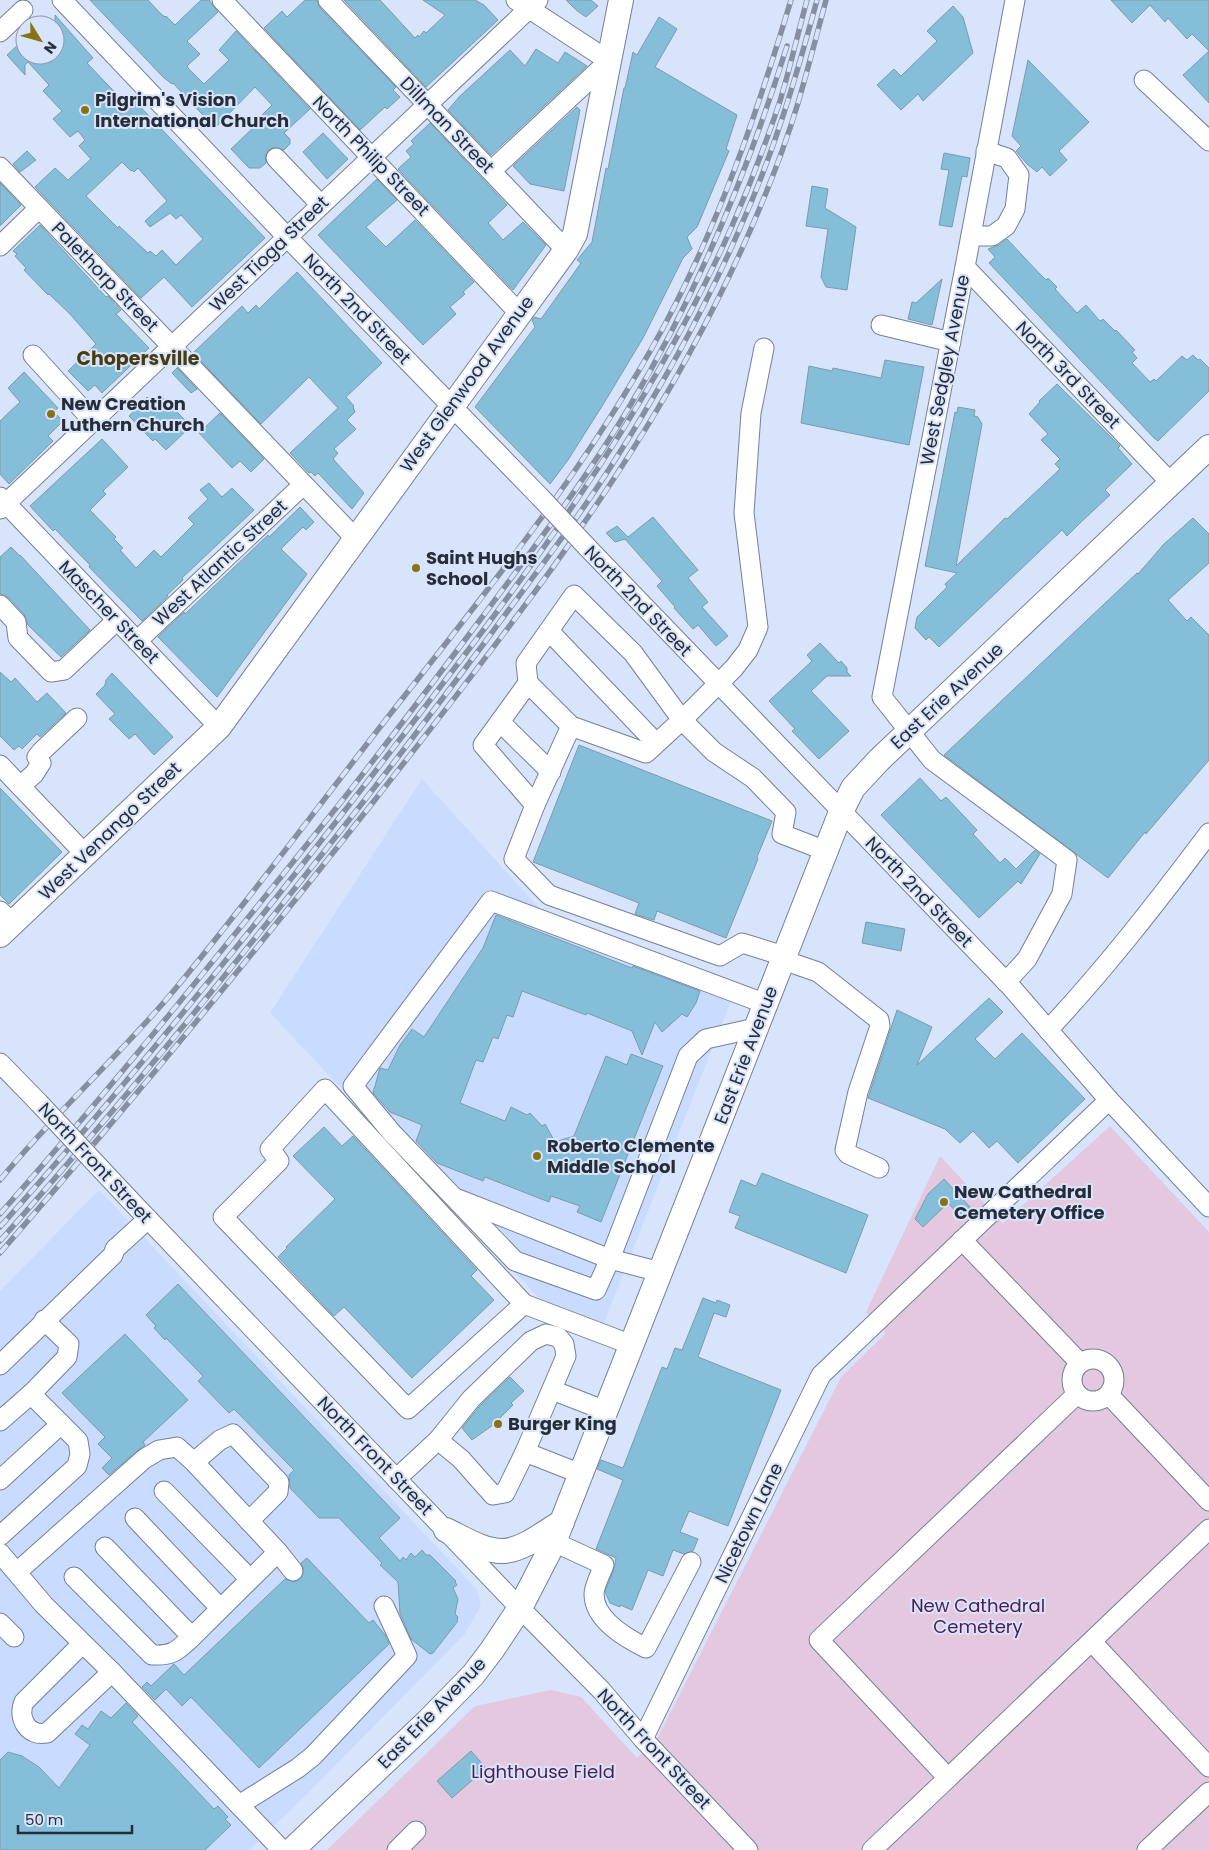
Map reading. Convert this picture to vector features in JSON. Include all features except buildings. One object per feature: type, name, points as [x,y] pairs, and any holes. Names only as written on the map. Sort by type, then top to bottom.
[{"type":"main road","name":"West Glenwood Avenue","points":[[219,727],[566,250],[575,234],[621,0]]},
{"type":"main road","name":"East Erie Avenue","points":[[292,1850],[447,1702],[487,1656],[520,1608],[558,1532],[841,812],[853,788],[909,731],[1209,447]]},
{"type":"main road","name":"West Venango Street","points":[[4,923],[85,854],[219,727]]},
{"type":"main road","points":[[446,1530],[487,1548],[504,1551],[558,1532]]},
{"type":"street","name":"North 2nd Street","points":[[62,0],[287,237],[1006,982],[1110,1100],[1209,1207]]},
{"type":"street","name":"North Philip Street","points":[[222,0],[519,313]]},
{"type":"street","name":"Dillman Street","points":[[328,0],[566,250]]},
{"type":"street","name":"West Sedgley Avenue","points":[[1006,982],[1027,959],[1062,894],[1067,860],[932,760],[886,704],[882,698],[882,690],[951,342],[1015,0]]},
{"type":"street","name":"West Tioga Street","points":[[2,503],[93,421],[372,157],[528,3]]},
{"type":"street","points":[[491,171],[609,60],[528,3]]},
{"type":"street","points":[[0,32],[23,10]]},
{"type":"street","points":[[1144,80],[1209,141]]},
{"type":"street","points":[[971,236],[992,236],[1006,226],[1015,210],[1019,175],[1007,158],[986,151]]},
{"type":"street","points":[[276,158],[321,205]]},
{"type":"street","name":"Palethorp Street","points":[[0,168],[355,538]]},
{"type":"street","points":[[0,246],[39,208]]},
{"type":"street","name":"North 3rd Street","points":[[965,267],[1171,483]]},
{"type":"street","points":[[881,325],[951,342]]},
{"type":"street","points":[[764,348],[751,413],[744,513],[758,627],[748,650],[734,668],[682,720],[646,753],[572,726],[528,683],[526,663],[574,595],[633,653],[682,720],[714,752],[753,778],[786,812],[782,834],[826,851]]},
{"type":"street","points":[[33,355],[93,421]]},
{"type":"street","name":"West Atlantic Street","points":[[137,641],[303,485]]},
{"type":"street","name":"Mascher Street","points":[[2,503],[219,727]]},
{"type":"street","points":[[0,605],[16,622],[18,638],[51,672],[64,670],[117,620]]},
{"type":"street","points":[[549,631],[656,743]]},
{"type":"street","points":[[528,683],[482,745],[536,805]]},
{"type":"street","points":[[20,786],[34,774],[41,764],[38,757],[41,752],[77,718]]},
{"type":"street","points":[[500,722],[551,772]]},
{"type":"street","points":[[572,726],[514,859],[549,895],[720,956],[742,943],[818,972],[879,1020],[880,1026],[858,1092],[845,1150],[848,1154],[879,1168]]},
{"type":"street","points":[[1,768],[85,854]]},
{"type":"street","points":[[1048,1030],[1072,1005],[1209,834]]},
{"type":"street","points":[[755,1030],[752,1029],[706,1039],[688,1056],[610,1259],[596,1290],[515,1261],[392,1133],[353,1086],[491,901],[766,1004]]},
{"type":"street","name":"North Front Street","points":[[0,1063],[396,1479],[600,1690],[643,1739],[748,1850]]},
{"type":"street","points":[[524,1304],[408,1409],[223,1217],[279,1162],[270,1149],[325,1089],[524,1304],[632,1345]]},
{"type":"street","name":"Nicetown Lane","points":[[643,1739],[821,1375],[1110,1100]]},
{"type":"street","points":[[453,1196],[610,1259],[660,1272]]},
{"type":"street","points":[[0,1365],[44,1320],[113,1255],[115,1249],[150,1221]]},
{"type":"street","points":[[962,1240],[1080,1363]]},
{"type":"street","points":[[0,1422],[67,1357],[69,1344],[44,1320]]},
{"type":"street","points":[[396,1479],[438,1440],[471,1399],[531,1340],[546,1334],[558,1337],[564,1344],[566,1356],[525,1452],[505,1493],[493,1495],[461,1459],[438,1440]]},
{"type":"street","points":[[1093,1358],[1106,1363],[1114,1375],[1115,1382],[1109,1395],[1096,1402],[1089,1402],[1077,1394],[1073,1389],[1072,1375],[1080,1363],[1093,1358]]},
{"type":"street","points":[[552,1390],[606,1411]]},
{"type":"street","points":[[0,1536],[77,1466],[80,1454],[78,1441],[31,1394]]},
{"type":"street","points":[[948,1778],[819,1640],[1077,1394]]},
{"type":"street","points":[[1109,1395],[1209,1501]]},
{"type":"street","points":[[0,1480],[61,1424]]},
{"type":"street","points":[[194,1462],[220,1440],[232,1434],[279,1482],[278,1492],[249,1521]]},
{"type":"street","points":[[17,1572],[144,1459],[159,1450],[177,1447],[194,1462],[278,1552],[293,1571]]},
{"type":"street","points":[[525,1452],[581,1474]]},
{"type":"street","points":[[164,1490],[250,1579]]},
{"type":"street","points":[[135,1518],[220,1608]]},
{"type":"street","points":[[872,1850],[1209,1529]]},
{"type":"street","points":[[558,1532],[604,1565],[594,1594],[598,1609],[611,1626],[646,1648],[691,1562]]},
{"type":"street","points":[[105,1547],[192,1637]]},
{"type":"street","points":[[74,1576],[152,1654],[166,1656],[177,1651],[278,1552]]},
{"type":"street","points":[[0,1553],[44,1606],[112,1672],[282,1850]]},
{"type":"street","points":[[239,1805],[298,1768],[312,1756],[407,1656],[384,1606]]},
{"type":"street","points":[[0,1622],[14,1637]]},
{"type":"street","points":[[1092,1642],[1209,1767]]},
{"type":"street","points":[[82,1644],[24,1702],[21,1712],[24,1723],[34,1732],[47,1733],[112,1672]]},
{"type":"street","points":[[1147,1850],[1209,1792]]},
{"type":"street","points":[[397,1850],[416,1832]]},
{"type":"shaded area","name":"Roberto Clemente Middle School","points":[[422,779],[540,909],[736,988],[604,1323],[540,1299],[270,1013]]},
{"type":"shaded area","points":[[99,1190],[476,1588],[481,1606],[464,1635],[249,1850],[0,1850],[0,1291]]},
{"type":"green space","name":"New Cathedral Cemetery","points":[[1110,1126],[1209,1232],[1209,1850],[327,1850],[475,1706],[551,1690],[581,1697],[637,1758],[658,1737],[841,1377],[886,1333],[866,1312],[940,1156],[1003,1223]]},
{"type":"railway","points":[[0,1180],[41,1133],[171,994],[496,579],[601,432],[663,328],[702,249],[750,126],[791,0]]},
{"type":"railway","points":[[0,1227],[144,1060],[329,831],[523,577],[615,442],[697,300],[732,226],[758,164],[780,101],[807,0]]},
{"type":"railway","points":[[0,1241],[47,1188],[228,971],[393,764],[488,638],[600,483],[666,375],[727,258],[763,173],[792,87],[817,0]]},
{"type":"railway","points":[[0,1253],[192,1027],[378,796],[503,635],[620,470],[689,354],[750,231],[788,134],[826,0]]},
{"type":"railway","points":[[0,1214],[130,1061],[341,802],[519,567],[596,460],[655,362],[700,274],[720,230],[756,139],[787,46]]},
{"type":"place","name":"Pilgrim's Vision International Church","points":[[85,110]]},
{"type":"place","name":"New Creation Luthern Church","points":[[51,414]]},
{"type":"place","name":"Saint Hughs School","points":[[416,568]]},
{"type":"place","name":"Roberto Clemente Middle School","points":[[537,1156]]},
{"type":"place","name":"New Cathedral Cemetery Office","points":[[944,1202]]},
{"type":"place","name":"Burger King","points":[[498,1424]]},
{"type":"district","name":"Chopersville","points":[[138,358]]},
{"type":"park label","name":"Lighthouse Field","points":[[543,1772]]}]
